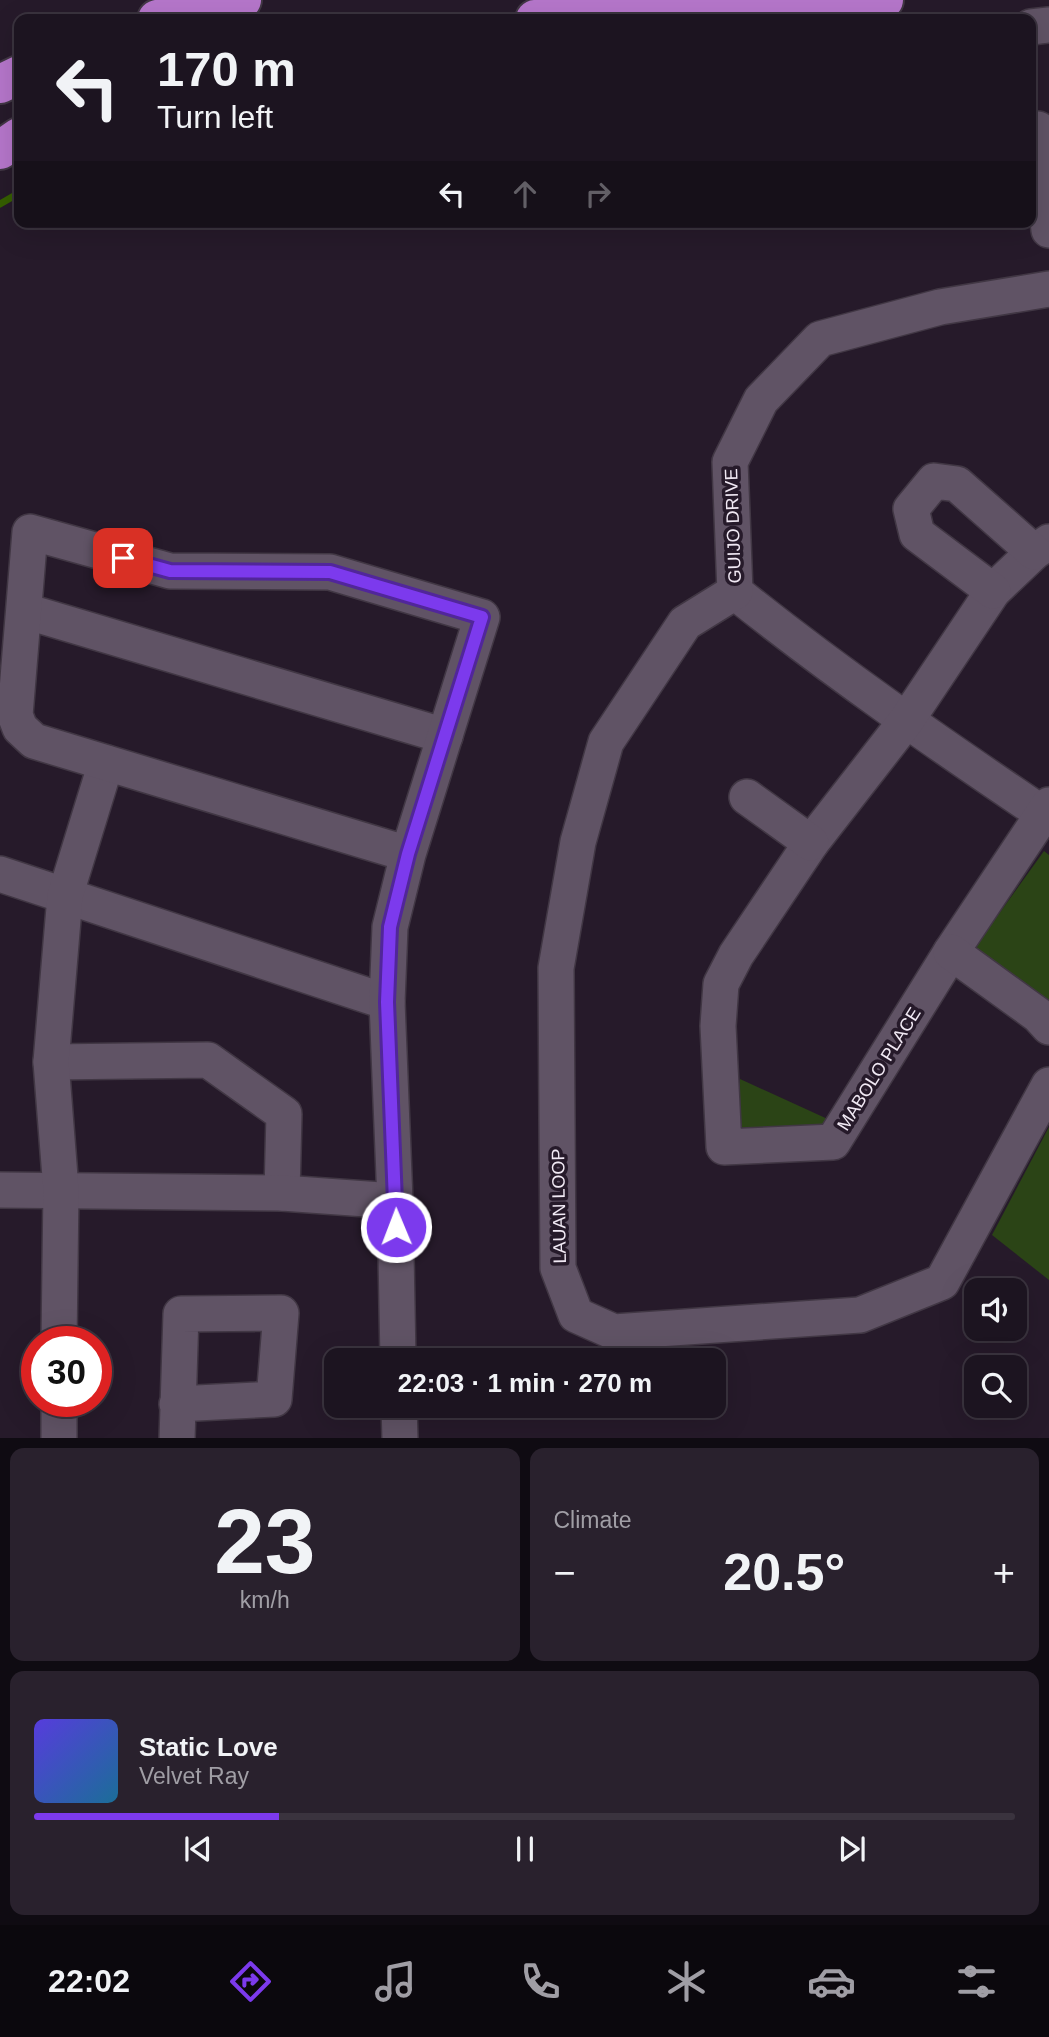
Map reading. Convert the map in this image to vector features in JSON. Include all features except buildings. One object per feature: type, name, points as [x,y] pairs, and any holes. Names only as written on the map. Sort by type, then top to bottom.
[{"type":"highway","points":[[179,14],[242,0]]},
{"type":"highway","points":[[615,14],[884,0]]},
{"type":"street","points":[[712,14],[774,4]]},
{"type":"street","points":[[1039,129],[1049,230]]},
{"type":"street","name":"GUIJO DRIVE","points":[[1047,812],[906,721],[803,647],[735,593],[730,462],[761,400],[820,339],[940,307],[1049,289]]},
{"type":"street","points":[[993,591],[917,534],[911,509],[934,481],[957,484],[1042,547]]},
{"type":"street","points":[[398,1348],[387,1002],[390,927],[408,854],[482,617],[330,572],[170,571],[30,532],[15,715],[20,728],[34,741],[408,854]]},
{"type":"street","name":"MABOLO PLACE","points":[[1042,547],[993,591],[906,721],[811,843],[736,956],[721,984],[718,1026],[724,1147],[833,1142],[951,951],[1047,812]]},
{"type":"street","name":"LAUAN LOOP","points":[[735,593],[685,623],[606,742],[578,842],[556,968],[558,1268],[576,1315],[614,1332],[860,1314],[943,1282],[1049,1085]]},
{"type":"street","points":[[25,611],[445,736]]},
{"type":"street","points":[[59,1326],[61,1190],[51,1062],[65,896],[106,763]]},
{"type":"street","points":[[747,797],[811,843]]},
{"type":"street","points":[[0,874],[387,1002]]},
{"type":"street","points":[[951,951],[1038,1014],[1049,1027]]},
{"type":"street","points":[[51,1062],[208,1060],[284,1114],[282,1194]]},
{"type":"street","points":[[0,1190],[282,1194],[395,1201]]},
{"type":"street","points":[[58,1438],[59,1417]]},
{"type":"street","points":[[399,1418],[400,1438]]},
{"type":"green space","points":[[1044,851],[1049,855],[1049,1016],[967,958]]},
{"type":"green space","points":[[740,1079],[832,1121],[824,1135],[736,1132]]},
{"type":"green space","points":[[1049,1127],[1049,1280],[992,1235]]},
{"type":"waterway","points":[[0,204],[14,196]]},
{"type":"route","points":[[123,558],[170,571],[330,572],[482,617],[408,854],[390,927],[387,1002],[396,1227]]}]
